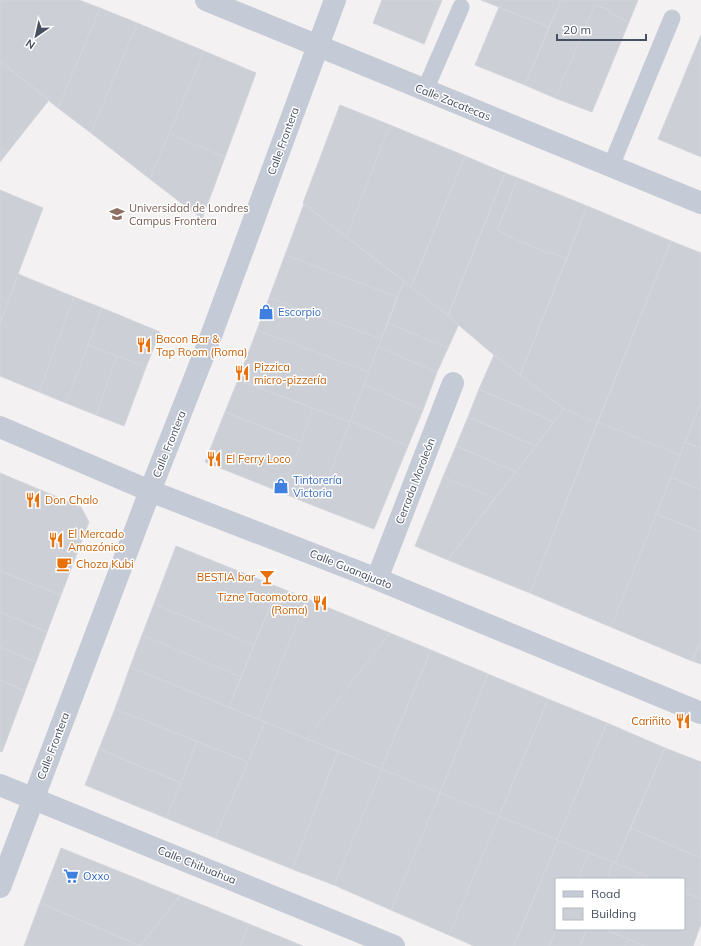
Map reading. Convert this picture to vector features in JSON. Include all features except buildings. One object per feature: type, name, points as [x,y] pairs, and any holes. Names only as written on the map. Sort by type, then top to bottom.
[{"type":"street","name":"Calle Zacatecas","points":[[206,0],[701,203]]},
{"type":"street","name":"Calle Frontera","points":[[0,886],[150,491],[208,344],[335,0]]},
{"type":"street","name":"Cerrada Moroleón","points":[[377,579],[453,383]]},
{"type":"street","name":"Calle Guanajuato","points":[[0,427],[150,491],[377,579],[701,713]]},
{"type":"street","name":"Calle Chihuahua","points":[[0,785],[394,946]]},
{"type":"lane","points":[[425,90],[461,7]]},
{"type":"lane","points":[[611,166],[672,18]]},
{"type":"place","name":"Universidad de Londres Campus Frontera","points":[[117,214]]},
{"type":"place","name":"Escorpio","points":[[266,312]]},
{"type":"place","name":"Bacon Bar & Tap Room (Roma)","points":[[144,345]]},
{"type":"place","name":"Pizzica micro-pizzería","points":[[242,373]]},
{"type":"place","name":"El Ferry Loco","points":[[214,459]]},
{"type":"place","name":"Tintorería Victoria","points":[[281,486]]},
{"type":"place","name":"Don Chalo","points":[[33,500]]},
{"type":"place","name":"El Mercado Amazónico","points":[[56,540]]},
{"type":"place","name":"Choza Kubi","points":[[64,564]]},
{"type":"place","name":"BESTIA bar","points":[[267,577]]},
{"type":"place","name":"Tizne Tacomotora (Roma)","points":[[320,603]]},
{"type":"place","name":"Cariñito","points":[[683,721]]},
{"type":"place","name":"Oxxo","points":[[71,876]]}]
